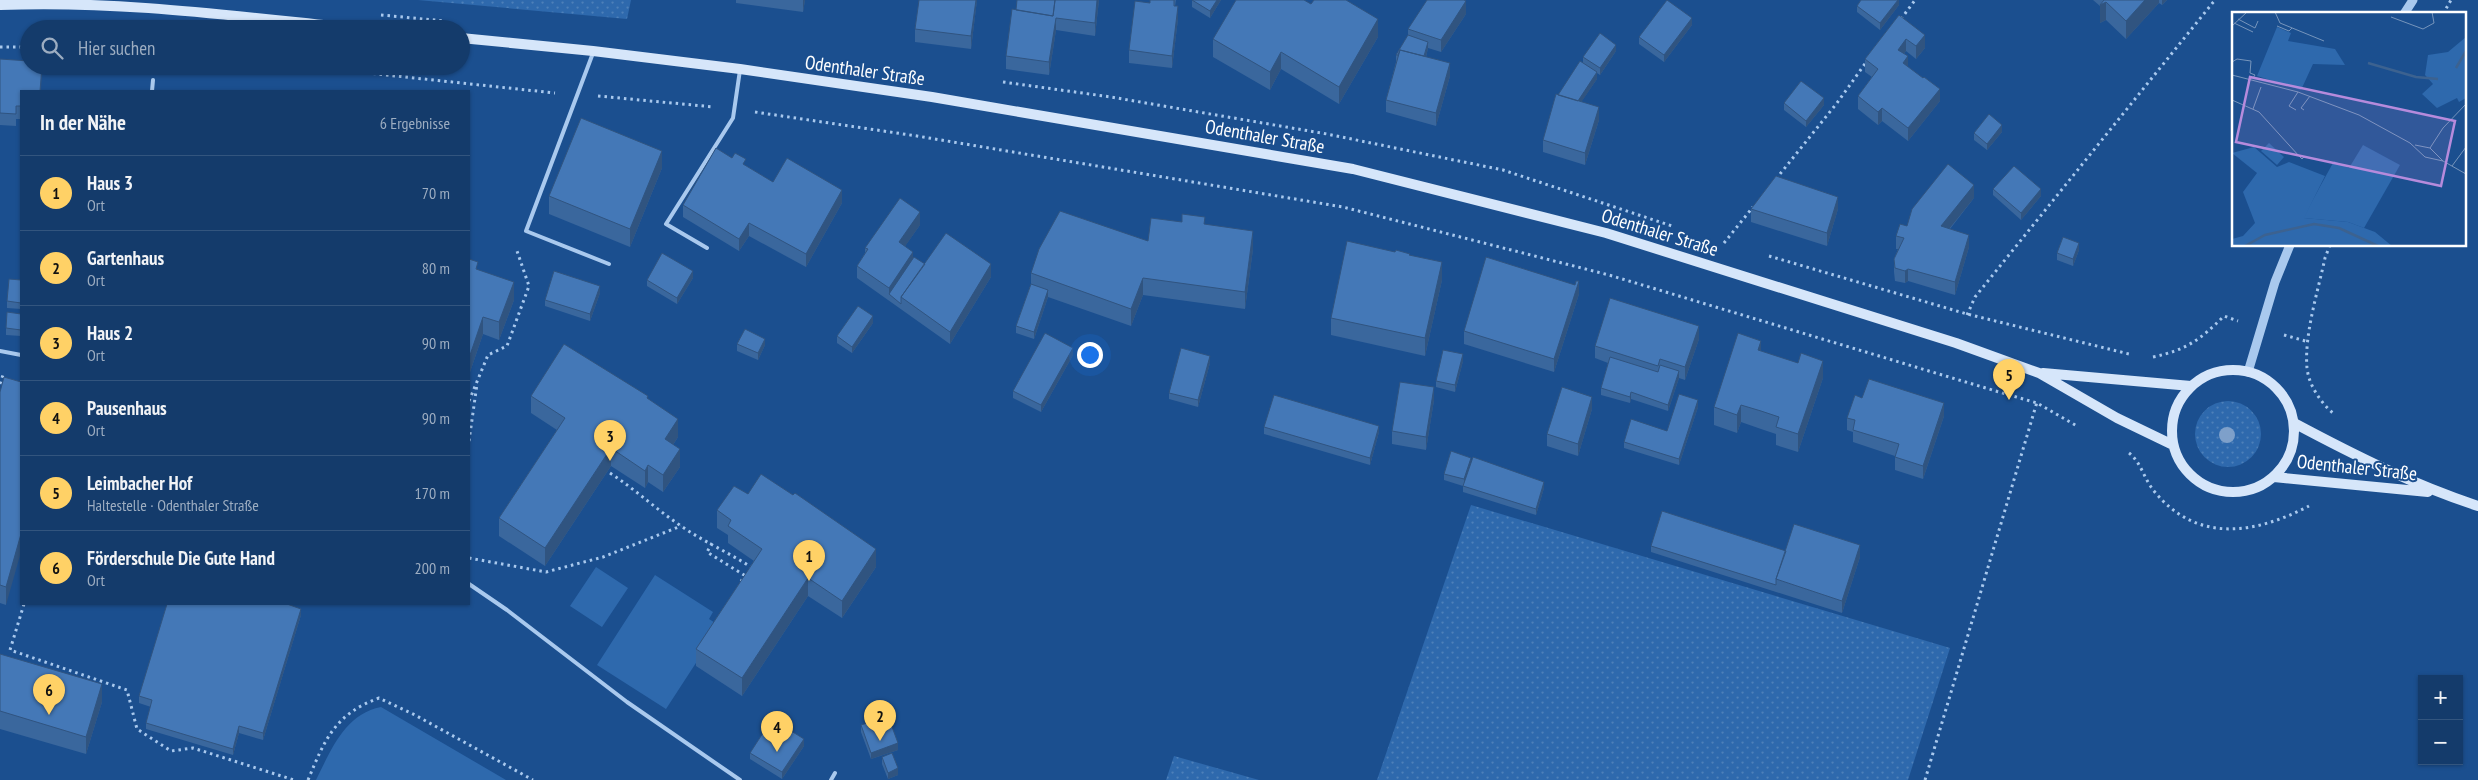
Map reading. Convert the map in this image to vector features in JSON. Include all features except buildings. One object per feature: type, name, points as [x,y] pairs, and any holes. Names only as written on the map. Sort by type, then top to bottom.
[{"type":"main road","points":[[0,6],[42,2],[128,7],[266,20]]},
{"type":"main road","name":"Odenthaler Straße","points":[[470,39],[593,51],[740,69],[932,97],[1353,169],[1606,232],[1956,343],[2039,373],[2117,418],[2173,444]]},
{"type":"main road","points":[[2228,370],[2248,372],[2270,382],[2286,400],[2294,423],[2293,443],[2286,462],[2274,477],[2256,488],[2235,493],[2214,490],[2195,480],[2181,464],[2173,444],[2172,423],[2178,403],[2191,386],[2208,375],[2228,370]]},
{"type":"main road","name":"Odenthaler Straße","points":[[2039,373],[2191,386]]},
{"type":"main road","name":"Odenthaler Straße","points":[[2294,423],[2342,449],[2436,493],[2478,506]]},
{"type":"main road","name":"Odenthaler Straße","points":[[2274,477],[2331,481],[2436,493]]},
{"type":"street","points":[[2405,12],[2413,0]]},
{"type":"street","points":[[2248,372],[2275,282],[2290,246]]},
{"type":"lane","points":[[593,51],[526,231],[609,264]]},
{"type":"lane","points":[[708,248],[666,224],[733,118],[740,69]]},
{"type":"lane","points":[[152,90],[153,80]]},
{"type":"lane","points":[[0,351],[20,356]]},
{"type":"lane","points":[[470,585],[507,610],[627,702],[740,780]]},
{"type":"lane","points":[[831,780],[836,773]]},
{"type":"path","points":[[1898,22],[1916,0]]},
{"type":"path","points":[[1956,343],[1975,297],[2215,0]]},
{"type":"path","points":[[2444,12],[2451,0]]},
{"type":"path","points":[[0,47],[20,47]]},
{"type":"path","points":[[1772,184],[1869,60]]},
{"type":"path","points":[[390,75],[734,109],[926,138],[1343,207],[1609,275],[2037,403],[1924,780]]},
{"type":"path","points":[[1724,243],[1754,206]]},
{"type":"path","points":[[470,400],[488,355],[507,346],[529,286],[515,245]]},
{"type":"path","points":[[2330,246],[2325,258],[2309,342],[2307,370],[2320,402],[2335,415]]},
{"type":"path","points":[[2150,357],[2177,352],[2205,335],[2224,316]]},
{"type":"path","points":[[0,384],[4,372]]},
{"type":"path","points":[[470,434],[478,380]]},
{"type":"path","points":[[2128,452],[2134,457],[2153,491],[2178,515],[2208,529],[2240,529],[2286,518],[2317,502],[2331,481]]},
{"type":"path","points":[[610,473],[638,491],[681,526],[754,569]]},
{"type":"path","points":[[470,558],[546,572],[603,557],[681,526]]},
{"type":"path","points":[[712,543],[707,552],[744,575],[740,584],[743,585]]},
{"type":"path","points":[[24,605],[10,650],[126,690],[137,729],[171,751],[193,748],[294,780]]},
{"type":"path","points":[[308,780],[335,726],[358,706],[379,698],[415,715],[533,780]]},
{"type":"shaded area","points":[[418,0],[631,0],[627,19]]},
{"type":"shaded area","points":[[2228,401],[2241,404],[2251,411],[2258,421],[2261,434],[2258,447],[2251,457],[2241,464],[2228,467],[2215,464],[2205,457],[2198,447],[2195,434],[2198,421],[2205,411],[2215,404]]},
{"type":"shaded area","points":[[1471,505],[1950,648],[1908,780],[1377,780]]},
{"type":"shaded area","points":[[596,567],[628,588],[602,627],[570,606]]},
{"type":"shaded area","points":[[655,575],[713,612],[709,619],[720,626],[666,709],[597,665]]},
{"type":"shaded area","points":[[381,707],[506,780],[316,780],[334,746],[349,725],[368,711]]},
{"type":"shaded area","points":[[1174,756],[1259,780],[1166,780]]},
{"type":"place","name":"Leimbacher Hof","points":[[2009,400]]},
{"type":"place","name":"Haus 2","points":[[610,461]]},
{"type":"place","name":"Haus 3","points":[[809,581]]},
{"type":"place","name":"Förderschule Die Gute Hand","points":[[49,715]]},
{"type":"place","name":"Gartenhaus","points":[[880,741]]},
{"type":"place","name":"Pausenhaus","points":[[777,752]]}]
